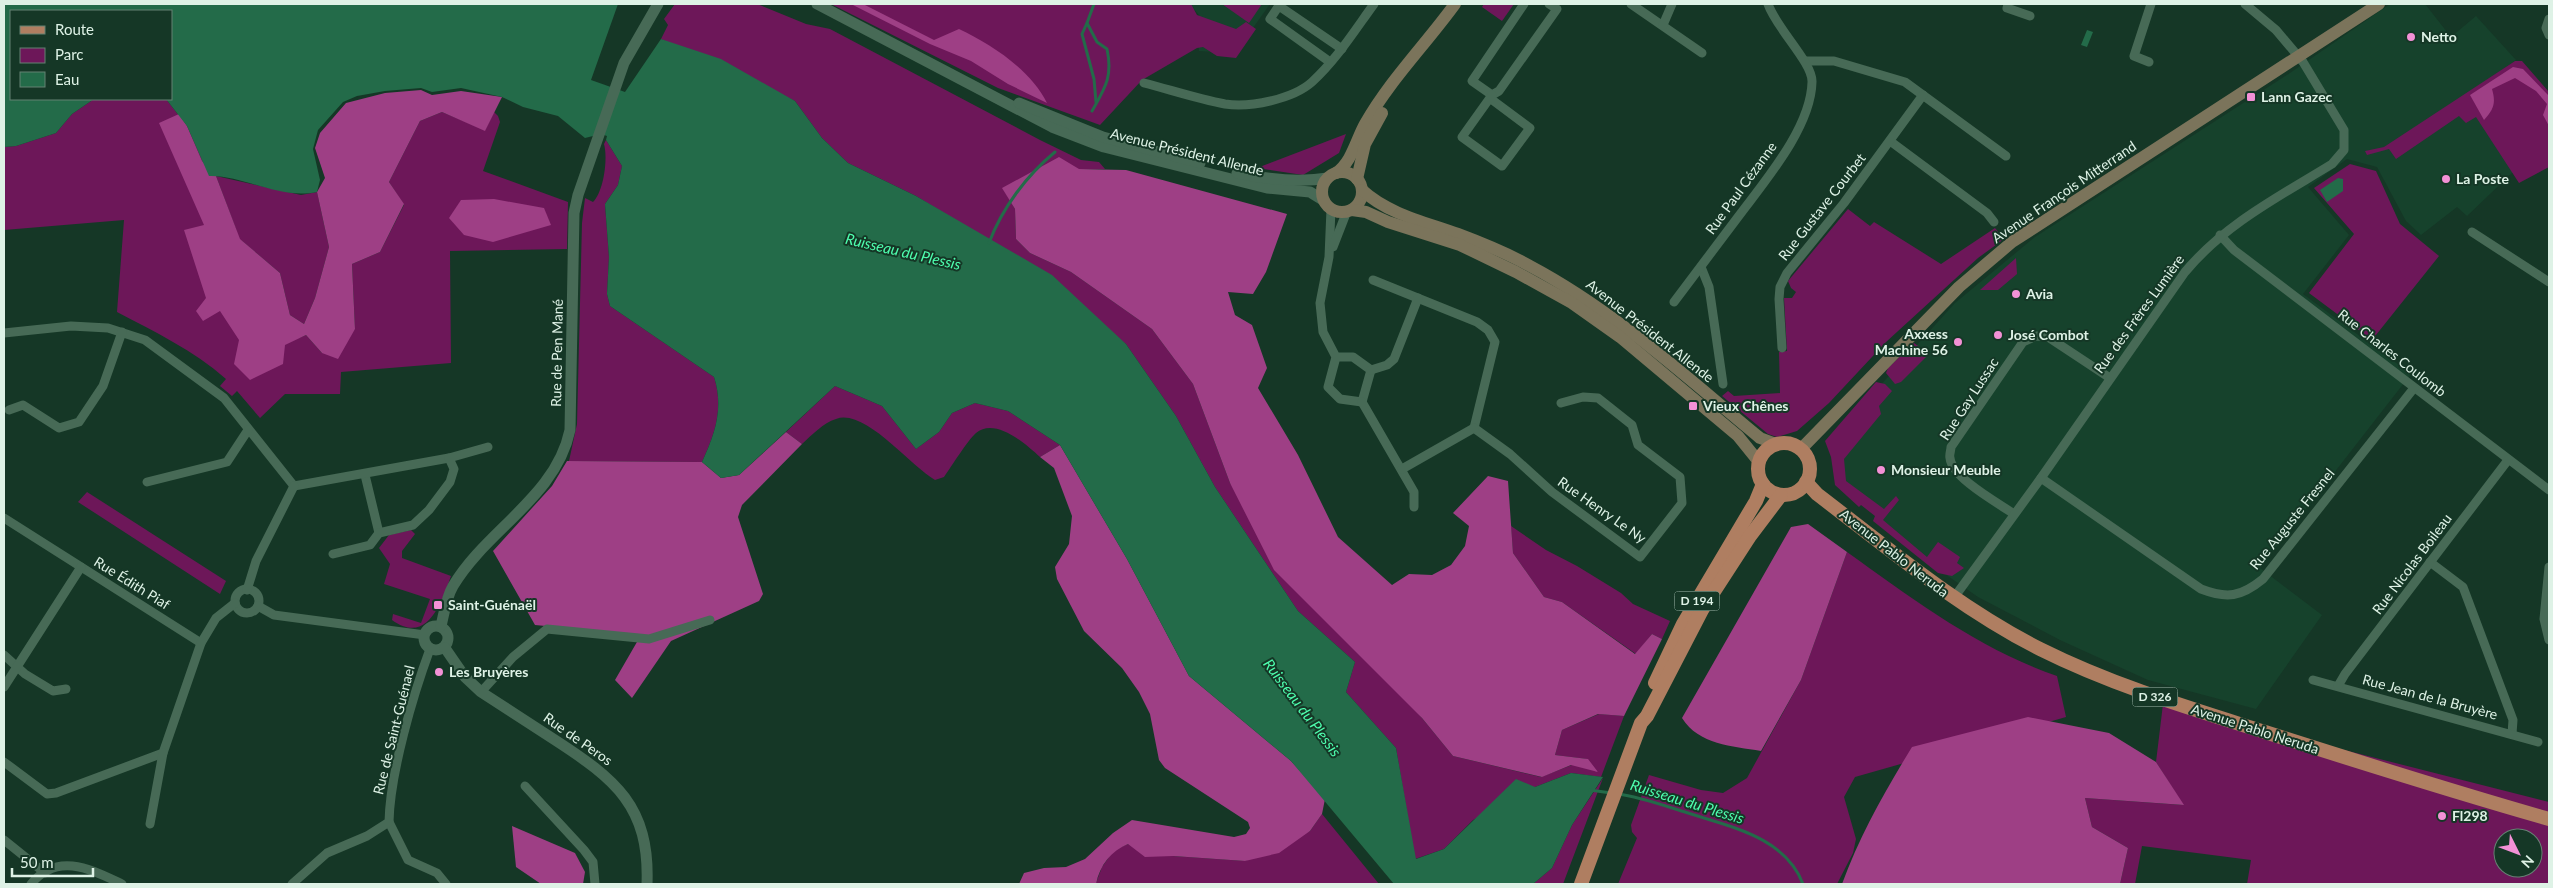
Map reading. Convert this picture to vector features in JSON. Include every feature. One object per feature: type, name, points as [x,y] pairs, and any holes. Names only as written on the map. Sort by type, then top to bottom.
[{"type":"main road","name":"Avenue François Mitterrand","points":[[1800,449],[1959,287],[2012,242],[2379,4]]},
{"type":"main road","points":[[1452,8],[1420,60],[1376,122],[1365,144],[1358,167],[1360,202],[1349,210],[1327,204],[1322,188],[1332,176],[1343,168],[1365,124],[1391,85],[1452,8]]},
{"type":"main road","points":[[1332,176],[1350,173],[1360,184]]},
{"type":"main road","name":"Avenue Président Allende","points":[[1360,184],[1371,198],[1399,214],[1497,249],[1580,293],[1671,363],[1760,438],[1776,444]]},
{"type":"main road","name":"Avenue Président Allende","points":[[1349,210],[1366,212],[1388,222],[1460,245],[1516,272],[1572,303],[1620,337],[1738,436],[1758,462]]},
{"type":"main road","points":[[1776,444],[1791,444],[1800,449],[1807,458],[1810,470],[1806,482],[1792,494],[1781,495],[1772,492],[1763,484],[1758,474],[1758,462],[1764,452],[1776,444]]},
{"type":"main road","name":"Avenue Pablo Neruda","points":[[1806,482],[1817,494],[1953,599],[2039,648],[2085,670],[2152,696],[2348,759],[2549,819]]},
{"type":"main road","name":"D 194","points":[[1641,723],[1641,713],[1669,651],[1756,501],[1763,484]]},
{"type":"main road","name":"D 194","points":[[1581,884],[1641,723],[1647,716],[1702,610],[1750,536],[1781,495]]},
{"type":"street","name":"Rue de Pen Mané","points":[[634,48],[658,4]]},
{"type":"street","name":"Rue de Pen Mané","points":[[440,626],[452,588],[474,557],[545,482],[568,442],[570,430],[574,213],[594,146],[624,63],[666,4]]},
{"type":"street","name":"Avenue Président Allende","points":[[817,4],[1052,127],[1104,147],[1268,188],[1310,192],[1327,204]]},
{"type":"street","points":[[1144,83],[1227,104],[1261,104],[1289,94],[1311,83],[1342,49],[1374,4]]},
{"type":"street","points":[[1524,4],[1472,81],[1491,97],[1530,128],[1502,166],[1462,137],[1491,97],[1499,91],[1556,9],[1549,4]]},
{"type":"street","points":[[1631,4],[1702,53]]},
{"type":"street","points":[[1663,25],[1672,4]]},
{"type":"street","name":"Rue Paul Cézanne","points":[[1674,302],[1782,158],[1804,116],[1812,81],[1806,61],[1777,23],[1768,4]]},
{"type":"street","points":[[2008,4],[2007,8],[2030,16]]},
{"type":"street","points":[[2149,62],[2134,56],[2151,4]]},
{"type":"street","name":"Rue des Frères Lumière","points":[[1953,599],[2041,478],[2185,272],[2220,235],[2332,164],[2344,150],[2344,130],[2299,57],[2276,30],[2245,4]]},
{"type":"street","points":[[1330,62],[1270,19],[1280,5],[1342,49]]},
{"type":"street","points":[[2549,19],[2546,28],[2549,36]]},
{"type":"street","points":[[1806,61],[1834,61],[1905,82],[2006,156]]},
{"type":"street","name":"Avenue Président Allende","points":[[966,82],[1103,137],[1141,148],[1253,176],[1314,180],[1332,176]]},
{"type":"street","name":"Rue Gustave Courbet","points":[[1782,348],[1779,299],[1780,287],[1787,273],[1844,204],[1923,95]]},
{"type":"street","points":[[1890,141],[1987,213],[1994,222]]},
{"type":"street","points":[[1327,204],[1329,257]]},
{"type":"street","points":[[1349,210],[1329,257],[1320,303],[1323,332],[1336,357],[1328,387],[1340,399],[1362,402]]},
{"type":"street","points":[[2472,232],[2549,282]]},
{"type":"street","name":"Rue Charles Coulomb","points":[[2220,235],[2234,250],[2549,490]]},
{"type":"street","points":[[1701,267],[1709,287],[1723,384]]},
{"type":"street","points":[[1373,280],[1477,322],[1488,330],[1495,342],[1474,428],[1402,469]]},
{"type":"street","points":[[1371,370],[1387,365],[1394,359],[1418,298]]},
{"type":"street","points":[[4,333],[71,326],[108,328],[145,340],[224,398],[294,486]]},
{"type":"street","points":[[9,410],[23,406],[59,428],[78,422],[103,386],[122,332]]},
{"type":"street","name":"Rue Gay Lussac","points":[[2014,514],[1962,478],[1949,458],[1951,447],[2017,350],[2023,342],[2036,336],[2048,337],[2110,378]]},
{"type":"street","points":[[1336,357],[1353,357],[1371,370]]},
{"type":"street","points":[[1371,370],[1362,402],[1414,492],[1414,507]]},
{"type":"street","name":"Rue Auguste Fresnel","points":[[2041,478],[2201,589],[2216,595],[2232,596],[2250,590],[2263,579],[2414,388]]},
{"type":"street","name":"Rue Henry Le Ny","points":[[1474,428],[1510,454],[1552,492],[1640,557],[1682,503],[1680,478],[1638,445],[1632,425],[1598,398],[1583,397],[1561,404]]},
{"type":"street","points":[[147,482],[227,462],[248,430]]},
{"type":"street","points":[[294,486],[365,475],[450,458],[488,447]]},
{"type":"street","points":[[333,554],[370,545],[379,533],[413,524],[429,510],[450,482],[454,469],[450,458]]},
{"type":"street","name":"Rue Nicolas Boileau","points":[[2338,686],[2345,674],[2508,460]]},
{"type":"street","points":[[365,475],[379,533]]},
{"type":"street","points":[[150,824],[163,753],[201,643],[216,618],[235,604],[238,594],[247,590],[256,561],[294,486]]},
{"type":"street","name":"Rue Édith Piaf","points":[[4,518],[201,643]]},
{"type":"street","points":[[2430,562],[2463,587],[2513,720],[2512,734]]},
{"type":"street","points":[[4,687],[81,567]]},
{"type":"street","points":[[2549,568],[2544,619],[2549,640]]},
{"type":"street","points":[[235,604],[239,610],[245,613],[253,612],[258,606],[258,597],[247,590]]},
{"type":"street","points":[[258,606],[274,615],[425,635]]},
{"type":"street","points":[[481,692],[513,657],[547,629],[649,639],[710,620]]},
{"type":"street","points":[[440,626],[447,632],[448,637],[445,648],[430,649],[425,644],[425,635],[428,629],[440,626]]},
{"type":"street","name":"Rue de Peros","points":[[445,648],[465,678],[481,692],[596,767],[621,792],[635,812],[643,835],[648,862],[647,884]]},
{"type":"street","name":"Rue de Saint-Guénael","points":[[389,822],[390,802],[406,731],[430,649]]},
{"type":"street","points":[[4,655],[16,666],[53,691],[66,689]]},
{"type":"street","name":"Rue Jean de la Bruyère","points":[[2313,680],[2538,742]]},
{"type":"street","points":[[4,762],[47,794],[56,793],[163,753]]},
{"type":"street","points":[[524,786],[593,862],[594,884]]},
{"type":"street","points":[[292,884],[327,853],[367,836],[389,822],[408,860],[437,873],[446,884]]},
{"type":"street","points":[[4,840],[45,873]]},
{"type":"street","points":[[32,884],[53,868],[70,865],[88,868],[122,884]]},
{"type":"shaded area","points":[[851,4],[863,4],[934,40],[959,29],[971,35],[997,50],[1021,69],[1040,91],[1047,103],[1008,84],[971,61],[930,44]]},
{"type":"shaded area","points":[[1189,4],[1270,4],[1238,49],[1230,53],[1199,51],[1199,15]]},
{"type":"shaded area","points":[[2390,4],[2425,4],[2451,37],[2476,16],[2516,60],[2465,96],[2514,171],[2467,216],[2457,207],[2421,235],[2406,221],[2377,167],[2347,159],[2308,187],[2349,235],[2303,294],[2411,374],[2260,568],[2322,615],[2256,709],[2148,680],[2060,640],[1978,597],[1935,567],[1839,483],[1829,442],[1955,303],[2035,237],[2290,73]]},
{"type":"shaded area","points":[[2513,67],[2523,69],[2549,96],[2549,126],[2543,115],[2547,104],[2536,91],[2515,78],[2492,89],[2493,106],[2484,120],[2470,95]]},
{"type":"shaded area","points":[[421,90],[432,95],[461,91],[502,97],[485,131],[442,112],[420,121],[389,182],[404,204],[380,252],[352,264],[355,329],[338,359],[322,353],[306,335],[285,345],[283,364],[250,380],[234,364],[239,340],[220,311],[203,321],[196,311],[206,298],[184,230],[204,225],[159,123],[179,114],[187,126],[202,161],[216,176],[240,239],[280,273],[290,315],[304,324],[315,298],[329,247],[317,192],[325,178],[315,148],[320,133],[346,103],[385,93]]},
{"type":"shaded area","points":[[1059,157],[1079,169],[1126,170],[1287,214],[1266,272],[1253,294],[1228,292],[1235,315],[1252,325],[1267,368],[1258,388],[1298,455],[1338,537],[1392,585],[1409,574],[1432,575],[1451,565],[1465,546],[1469,526],[1453,513],[1488,476],[1508,481],[1513,553],[1544,597],[1562,602],[1635,654],[1652,634],[1662,639],[1624,716],[1598,714],[1562,730],[1555,755],[1588,759],[1598,772],[1571,765],[1542,777],[1453,756],[1422,718],[1274,570],[1230,483],[1193,384],[1152,329],[1071,272],[1030,253],[1016,239],[1015,209],[1002,188]]},
{"type":"shaded area","points":[[494,199],[544,208],[551,225],[493,242],[464,235],[449,218],[461,200]]},
{"type":"shaded area","points":[[786,432],[802,444],[742,505],[738,517],[763,594],[759,601],[671,641],[632,698],[615,680],[641,635],[535,625],[493,551],[552,486],[567,461],[702,462],[721,478],[739,475]]},
{"type":"shaded area","points":[[1060,445],[1127,559],[1189,676],[1291,761],[1325,799],[1322,814],[1310,831],[1279,853],[1245,861],[1173,856],[1145,857],[1128,844],[1111,855],[1103,865],[1096,884],[1019,884],[1024,873],[1044,868],[1066,867],[1085,859],[1113,833],[1132,820],[1234,837],[1246,834],[1250,828],[1248,822],[1165,768],[1159,760],[1150,714],[1139,692],[1122,668],[1084,631],[1057,579],[1055,567],[1069,544],[1072,516],[1054,468],[1040,457]]},
{"type":"shaded area","points":[[1808,524],[1847,552],[1801,680],[1761,751],[1717,743],[1707,739],[1697,734],[1682,718],[1791,527]]},
{"type":"shaded area","points":[[2028,717],[2109,733],[2156,762],[2184,805],[2085,798],[2092,827],[2128,848],[2120,884],[1842,884],[1874,814],[1912,747]]},
{"type":"shaded area","points":[[512,826],[575,853],[585,872],[583,884],[541,884],[516,867]]},
{"type":"green space","points":[[675,4],[757,4],[806,24],[830,29],[1040,140],[1081,160],[1099,162],[1105,169],[1079,169],[1003,188],[1015,209],[1016,239],[1030,253],[1071,272],[1152,329],[1193,384],[1230,483],[1453,756],[1541,777],[1587,759],[1555,755],[1562,730],[1599,714],[1624,716],[1601,777],[1571,773],[1535,787],[1473,820],[1444,849],[1415,859],[1396,748],[1346,692],[1355,662],[1298,611],[1215,487],[1176,416],[1126,344],[955,220],[916,196],[848,163],[822,138],[795,101],[661,39],[668,25],[664,19]]},
{"type":"green space","points":[[831,4],[1191,4],[1197,15],[1236,29],[1246,22],[1256,29],[1236,58],[1217,56],[1203,47],[1197,48],[1142,80],[1100,125],[998,88]]},
{"type":"green space","points":[[1222,4],[1262,4],[1249,23]]},
{"type":"green space","points":[[1484,4],[1514,4],[1502,21],[1482,7]]},
{"type":"green space","points":[[2515,61],[2522,61],[2549,92],[2549,167],[2519,183],[2476,117],[2466,123],[2459,116],[2396,159],[2389,149],[2367,155],[2365,151],[2384,147]]},
{"type":"green space","points":[[93,100],[167,100],[187,126],[237,232],[216,176],[301,195],[317,192],[329,247],[315,298],[304,324],[290,315],[280,273],[241,240],[299,338],[306,335],[322,353],[355,329],[352,264],[380,252],[404,205],[389,182],[420,121],[442,112],[485,130],[494,112],[500,122],[483,171],[568,202],[567,249],[450,251],[451,363],[341,372],[340,394],[285,394],[260,418],[237,391],[232,396],[220,386],[226,379],[200,359],[117,312],[124,220],[4,230],[4,147],[16,146],[56,133],[72,114]]},
{"type":"green space","points":[[1346,134],[1339,153],[1303,175],[1257,168]]},
{"type":"green space","points":[[606,140],[622,166],[618,185],[605,204],[609,257],[607,294],[610,306],[714,377],[718,399],[717,421],[702,462],[569,461],[577,424],[582,223],[585,198],[593,202],[600,190],[605,166],[604,144]]},
{"type":"green space","points":[[2350,164],[2376,171],[2400,224],[2439,256],[2372,340],[2309,293],[2354,234],[2314,188]]},
{"type":"green space","points":[[1848,209],[1870,226],[1874,222],[1941,264],[1995,228],[2004,239],[1978,258],[1886,342],[1829,403],[1797,431],[1777,437],[1768,434],[1722,396],[1728,391],[1734,396],[1780,393],[1779,352],[1787,351],[1784,298],[1792,298],[1796,292],[1791,288],[1788,281]]},
{"type":"green space","points":[[2016,258],[2017,274],[1998,290],[1980,290]]},
{"type":"green space","points":[[1914,343],[1929,354],[1901,382],[1895,384],[1886,373],[1888,368]]},
{"type":"green space","points":[[1876,382],[1885,384],[1892,391],[1879,406],[1881,414],[1844,459],[1846,481],[1884,509],[1896,496],[1899,500],[1883,520],[1927,557],[1938,542],[1960,557],[1957,563],[1964,568],[1952,576],[1938,573],[1873,521],[1875,516],[1861,505],[1859,507],[1835,485],[1831,457],[1825,441]]},
{"type":"green space","points":[[835,386],[882,406],[916,449],[939,432],[952,413],[975,403],[1008,411],[1060,445],[1040,457],[1019,439],[1010,434],[992,428],[984,429],[972,437],[944,477],[935,480],[873,430],[860,422],[848,418],[836,419],[822,426],[802,444],[786,432]]},
{"type":"green space","points":[[87,492],[226,581],[220,594],[78,502]]},
{"type":"green space","points":[[1511,526],[1546,550],[1577,566],[1621,593],[1633,604],[1670,621],[1662,639],[1652,634],[1636,654],[1562,602],[1544,597],[1513,553]]},
{"type":"green space","points":[[411,530],[415,534],[402,551],[402,558],[451,576],[438,608],[432,617],[424,624],[415,628],[405,627],[392,620],[393,614],[421,623],[430,599],[384,584],[390,564],[379,548],[389,535]]},
{"type":"green space","points":[[1847,552],[1922,605],[1974,638],[2028,665],[2057,676],[2066,717],[1855,777],[1844,797],[1856,839],[1853,853],[1837,884],[1618,884],[1637,838],[1632,832],[1631,825],[1649,775],[1701,790],[1723,793],[1747,778],[1801,680]]},
{"type":"green space","points":[[2163,704],[2549,802],[2549,884],[2247,884],[2251,860],[2142,846],[2135,884],[2120,884],[2128,848],[2092,827],[2085,798],[2183,805],[2156,762]]},
{"type":"green space","points":[[1603,778],[1563,884],[1533,884],[1552,868],[1572,825]]},
{"type":"green space","points":[[1322,814],[1379,884],[1096,883],[1102,867],[1114,850],[1128,844],[1173,856],[1245,861],[1310,831]]},
{"type":"water","points":[[4,4],[618,4],[591,80],[625,92],[661,39],[721,59],[795,101],[822,138],[848,163],[916,196],[1052,275],[1126,344],[1176,416],[1215,487],[1298,611],[1355,662],[1346,692],[1396,748],[1416,859],[1444,849],[1516,779],[1535,787],[1571,773],[1603,777],[1572,825],[1552,868],[1533,884],[1394,884],[1291,761],[1189,676],[1127,559],[1060,445],[1008,411],[975,403],[952,413],[939,432],[916,449],[882,406],[835,386],[739,475],[721,478],[702,462],[717,421],[718,399],[714,377],[610,306],[607,294],[609,257],[605,204],[618,185],[622,166],[606,140],[607,136],[601,134],[585,138],[558,116],[523,107],[502,97],[461,88],[432,92],[421,88],[357,96],[343,102],[318,130],[313,149],[320,180],[317,192],[289,193],[235,179],[209,176],[187,126],[167,100],[172,100],[172,10],[10,10],[10,100],[93,100],[72,114],[56,133],[16,146],[4,147]]},
{"type":"water","points":[[2087,30],[2093,32],[2087,47],[2081,45]]},
{"type":"water","points":[[2338,178],[2343,179],[2343,191],[2327,202],[2320,190]]},
{"type":"waterway","points":[[1092,111],[1107,82],[1109,67],[1107,49],[1097,42],[1087,23],[1094,4]]},
{"type":"waterway","points":[[1087,23],[1082,34],[1094,79],[1096,102]]},
{"type":"waterway","points":[[989,243],[1001,217],[1016,193],[1055,152]]},
{"type":"waterway","name":"Ruisseau du Plessis","points":[[1590,790],[1611,793]]},
{"type":"waterway","name":"Ruisseau du Plessis","points":[[1618,794],[1635,797],[1722,823],[1755,836],[1783,855],[1795,868],[1803,884]]},
{"type":"place","name":"Netto","points":[[2411,37]]},
{"type":"place","name":"Lann Gazec","points":[[2251,97]]},
{"type":"place","name":"La Poste","points":[[2446,179]]},
{"type":"place","name":"Avia","points":[[2016,294]]},
{"type":"place","name":"José Combot","points":[[1998,335]]},
{"type":"place","name":"Axxess Machine 56","points":[[1958,342]]},
{"type":"place","name":"Vieux Chênes","points":[[1693,406]]},
{"type":"place","name":"Monsieur Meuble","points":[[1881,470]]},
{"type":"place","name":"Saint-Guénaël","points":[[438,605]]},
{"type":"place","name":"Les Bruyères","points":[[439,672]]},
{"type":"place","name":"Fl298","points":[[2442,816]]}]
